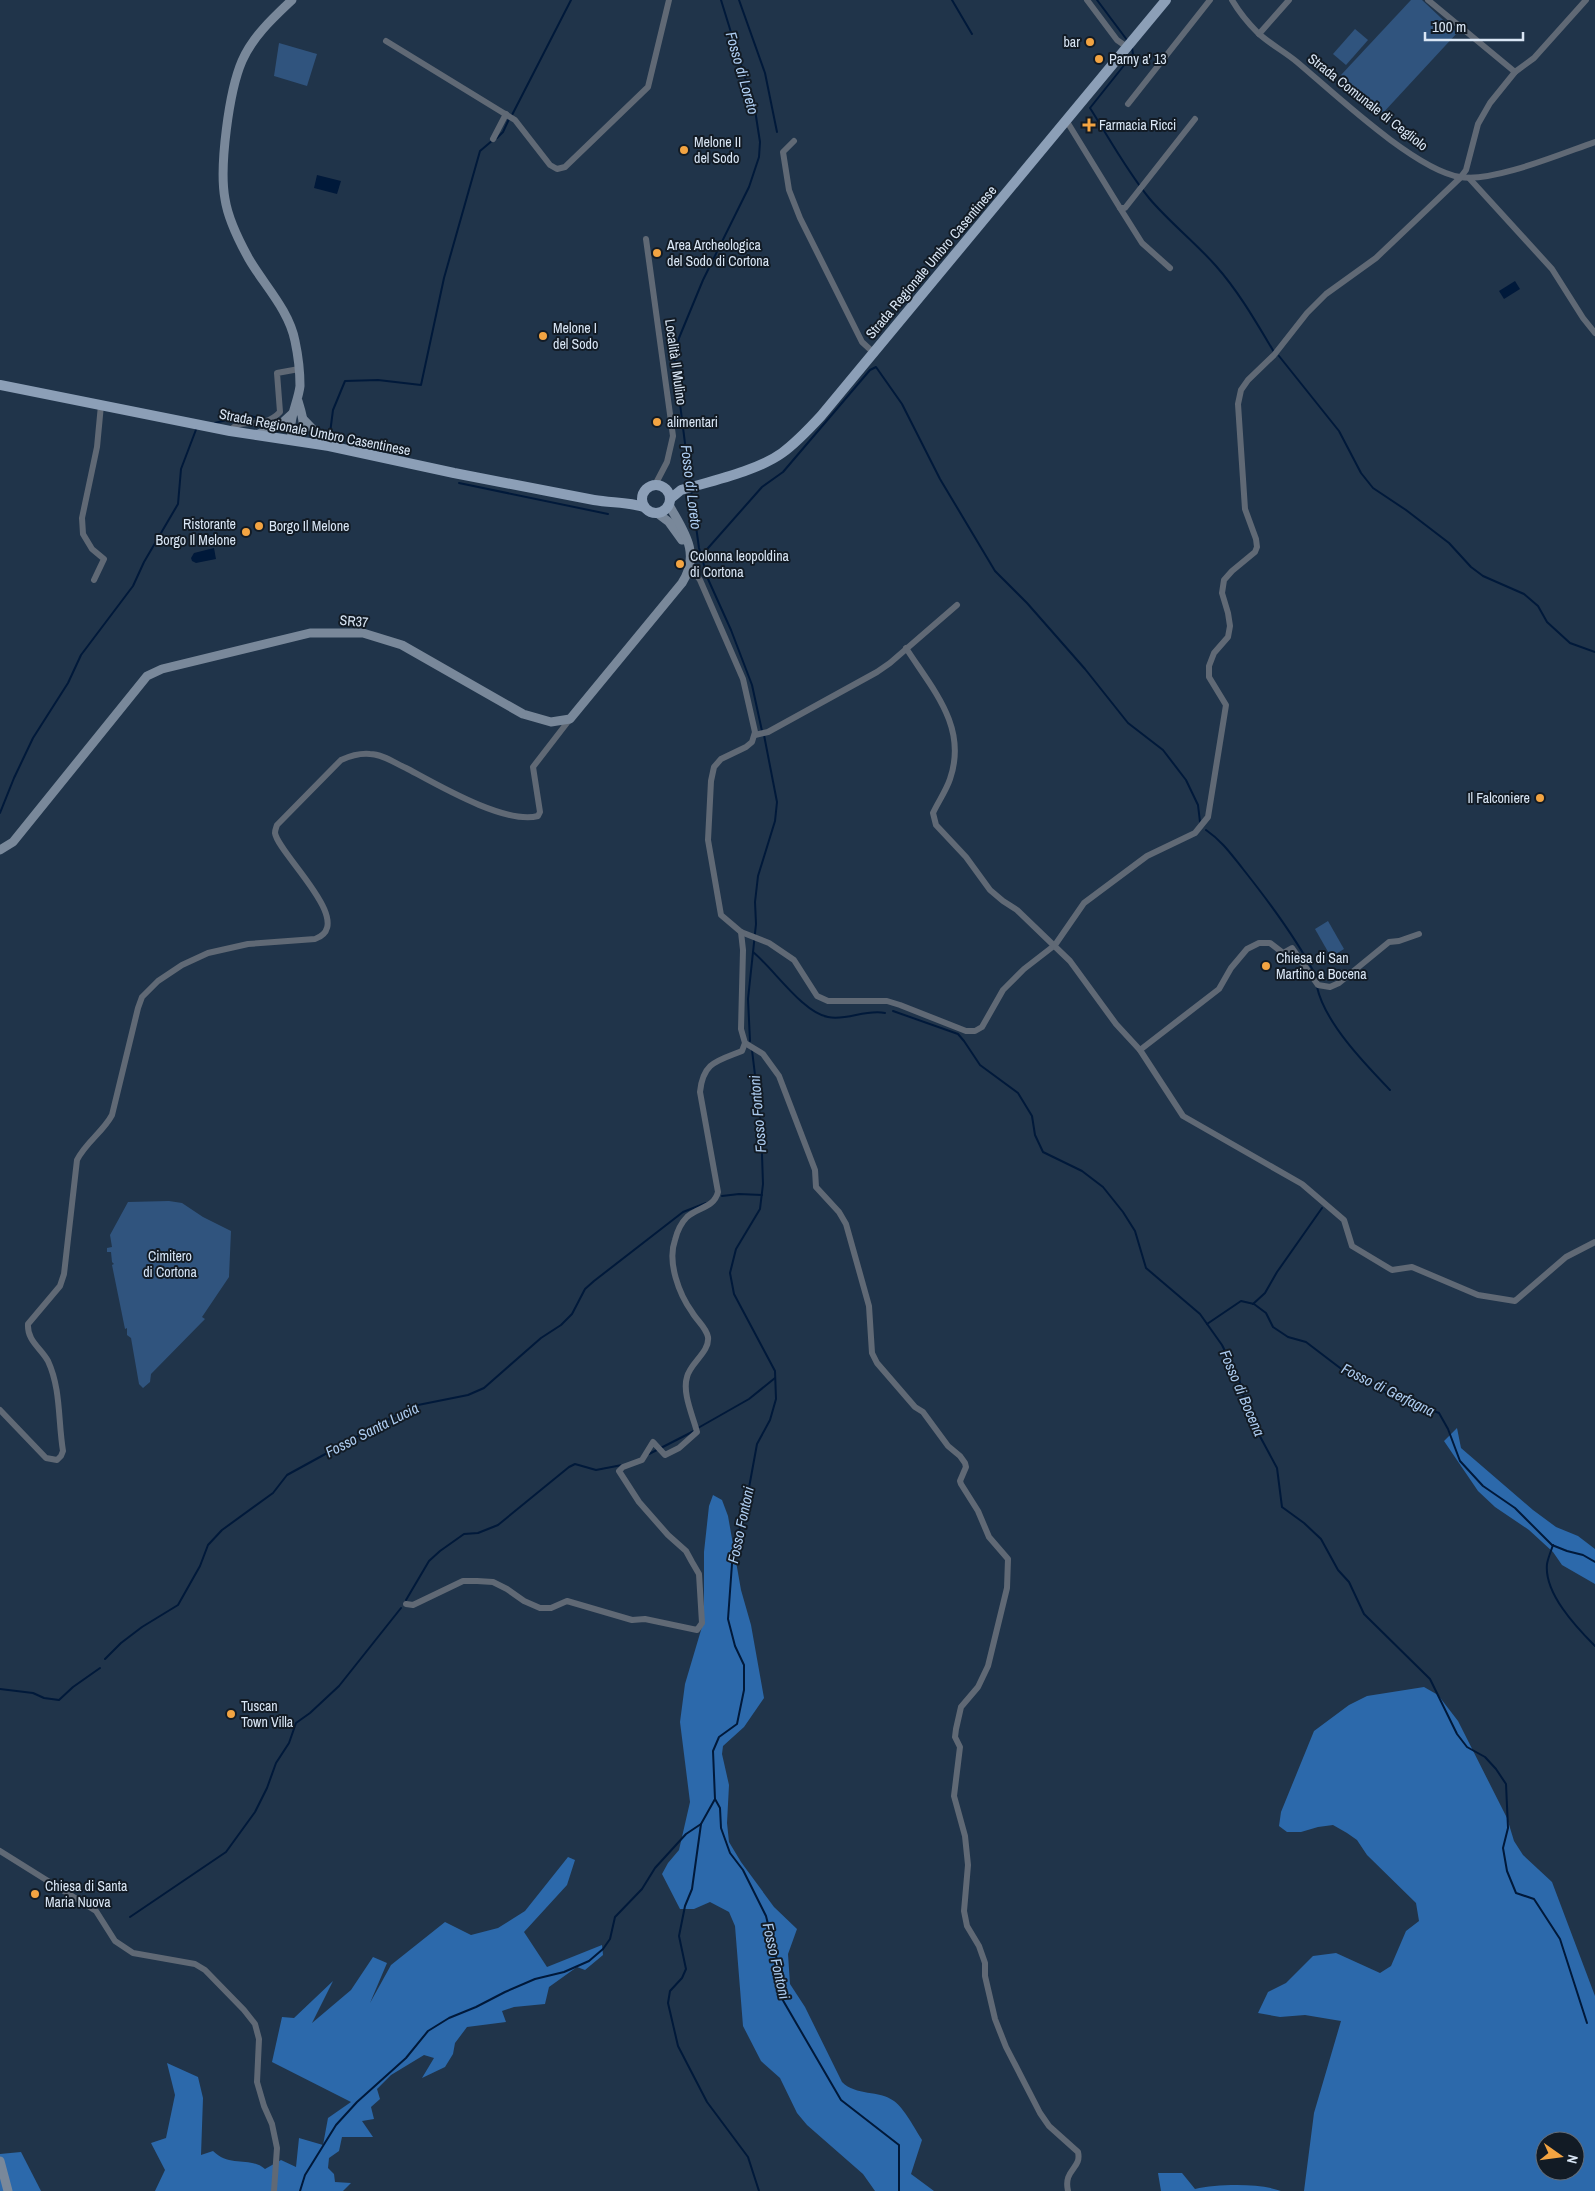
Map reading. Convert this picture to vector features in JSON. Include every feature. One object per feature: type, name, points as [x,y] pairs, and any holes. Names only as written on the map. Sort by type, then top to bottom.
[{"type":"main road","name":"Strada Regionale Umbro Casentinese","points":[[683,489],[766,462],[781,454],[798,441],[874,354],[1166,0]]},
{"type":"main road","name":"Strada Regionale Umbro Casentinese","points":[[0,385],[256,435],[329,446],[594,500],[625,502],[644,507]]},
{"type":"main road","points":[[625,502],[645,491],[660,487],[683,489]]},
{"type":"main road","points":[[660,487],[669,502]]},
{"type":"main road","points":[[645,491],[642,499],[644,507],[651,512],[657,513],[663,511],[669,502],[683,489]]},
{"type":"street","points":[[292,0],[261,31],[242,61],[235,80],[223,179],[225,200],[234,226],[249,258],[291,326],[299,369],[298,401],[304,420],[303,432],[300,437],[294,440],[290,428],[298,401]]},
{"type":"street","points":[[386,41],[515,120],[550,165],[557,169],[565,167],[648,86],[670,0]]},
{"type":"street","points":[[1087,0],[1110,31],[1127,47]]},
{"type":"street","points":[[1128,104],[1210,0]]},
{"type":"street","name":"Strada Comunale di Cegliolo","points":[[1232,0],[1248,23],[1259,34],[1281,49],[1363,117],[1420,160],[1444,173],[1460,178],[1481,177],[1537,163],[1595,142]]},
{"type":"street","points":[[1259,34],[1289,0]]},
{"type":"street","points":[[1428,0],[1515,72]]},
{"type":"street","points":[[957,605],[877,672],[768,732],[757,735],[746,747],[721,760],[714,767],[711,781],[708,840],[721,915],[742,932],[760,938],[794,960],[817,996],[828,1001],[886,1001],[966,1031],[975,1031],[982,1027],[1003,990],[1024,969],[1055,945],[1084,903],[1147,856],[1195,833],[1208,817],[1226,706],[1209,677],[1209,666],[1214,653],[1228,637],[1229,620],[1222,593],[1224,580],[1257,547],[1256,539],[1245,510],[1238,404],[1241,390],[1248,380],[1274,355],[1314,307],[1348,278],[1376,258],[1460,178],[1466,170],[1478,124],[1490,103],[1515,72],[1534,58],[1586,0]]},
{"type":"street","points":[[494,139],[506,114]]},
{"type":"street","points":[[1120,208],[1125,208],[1195,119]]},
{"type":"street","points":[[1066,120],[1142,243],[1170,268]]},
{"type":"street","points":[[794,141],[782,152],[789,190],[800,218],[862,342],[874,354]]},
{"type":"street","points":[[1469,178],[1552,269],[1595,334]]},
{"type":"street","name":"Località Il Mulino","points":[[646,238],[673,436],[660,487]]},
{"type":"street","points":[[230,430],[240,423],[262,424],[276,416],[280,412],[277,373],[299,369]]},
{"type":"street","points":[[94,580],[104,559],[92,549],[84,534],[82,518],[97,447],[101,405]]},
{"type":"street","points":[[256,435],[281,424],[293,413]]},
{"type":"street","points":[[304,420],[329,446]]},
{"type":"street","points":[[0,1410],[46,1458],[56,1460],[61,1456],[63,1451],[55,1383],[47,1360],[27,1332],[28,1324],[60,1286],[77,1160],[83,1147],[107,1125],[112,1115],[142,997],[158,981],[182,965],[208,953],[248,944],[314,939],[323,936],[328,929],[328,920],[301,871],[275,834],[276,825],[340,760],[353,755],[372,754],[389,760],[478,805],[507,814],[532,818],[538,816],[540,812],[533,767],[682,583],[691,568],[687,539],[669,502]]},
{"type":"street","points":[[657,513],[670,522],[691,558]]},
{"type":"street","points":[[691,568],[700,580],[743,679],[757,735]]},
{"type":"street","name":"SR37","points":[[0,850],[13,842],[146,676],[162,669],[310,633],[363,633],[402,645],[523,714],[551,722],[570,719]]},
{"type":"street","points":[[906,648],[949,716],[956,740],[955,760],[950,780],[933,814],[936,825],[966,857],[990,890],[1002,901],[1017,910],[1070,961],[1116,1024],[1140,1050],[1183,1116],[1302,1184],[1344,1220],[1352,1246],[1392,1270],[1412,1267],[1478,1295],[1515,1301],[1566,1257],[1595,1242]]},
{"type":"street","points":[[742,932],[740,1029],[746,1043],[763,1054],[778,1076],[814,1170],[816,1187],[839,1212],[846,1224],[869,1306],[872,1353],[877,1363],[915,1407],[923,1412],[948,1446],[965,1463],[966,1467],[960,1481],[961,1484],[978,1511],[989,1538],[1008,1559],[1007,1588],[988,1666],[978,1687],[961,1707],[956,1729],[955,1737],[960,1747],[954,1796],[965,1836],[968,1865],[964,1911],[967,1926],[979,1946],[985,1963],[995,2019],[1006,2048],[1040,2113],[1049,2126],[1078,2152],[1078,2163],[1068,2175],[1066,2182],[1068,2191]]},
{"type":"street","points":[[1140,1050],[1218,989],[1231,968],[1247,949],[1259,943],[1270,943],[1283,953],[1292,948],[1318,985],[1330,987],[1339,983],[1389,942],[1399,941],[1419,934]]},
{"type":"street","points":[[406,1604],[413,1606],[463,1581],[493,1582],[524,1601],[540,1608],[551,1608],[568,1601],[632,1620],[645,1619],[697,1630],[702,1623],[699,1574],[686,1551],[668,1535],[639,1502],[618,1471],[623,1467],[642,1460],[653,1442],[666,1454],[679,1448],[697,1432],[687,1392],[686,1379],[689,1369],[708,1344],[708,1338],[706,1330],[691,1311],[675,1277],[672,1258],[674,1242],[686,1218],[714,1202],[718,1192],[700,1092],[705,1070],[712,1063],[742,1051],[746,1043]]},
{"type":"street","points":[[0,1851],[96,1911],[115,1941],[125,1949],[195,1964],[205,1970],[244,2010],[255,2024],[259,2040],[257,2082],[276,2138],[274,2191]]},
{"type":"street","points":[[0,2161],[8,2191]]},
{"type":"green space","points":[[1411,0],[1422,0],[1457,33],[1382,114],[1341,75]]},
{"type":"green space","points":[[1355,29],[1368,40],[1346,65],[1333,54]]},
{"type":"green space","points":[[279,43],[317,54],[307,86],[274,76]]},
{"type":"green space","points":[[1328,921],[1344,949],[1331,957],[1315,929]]},
{"type":"green space","name":"Cimitero di Cortona","points":[[169,1201],[182,1203],[203,1217],[231,1231],[229,1277],[202,1317],[205,1319],[151,1374],[150,1382],[143,1388],[139,1384],[131,1338],[127,1335],[127,1328],[125,1329],[111,1252],[107,1252],[107,1248],[112,1247],[110,1235],[128,1202]]},
{"type":"shaded area","points":[[317,175],[341,181],[337,194],[314,188]]},
{"type":"shaded area","points":[[1515,281],[1520,289],[1504,299],[1499,291]]},
{"type":"shaded area","points":[[214,548],[216,559],[196,563],[192,561],[191,558],[194,553]]},
{"type":"shaded area","points":[[1457,1428],[1461,1448],[1533,1510],[1556,1527],[1578,1536],[1595,1549],[1595,1584],[1562,1565],[1553,1552],[1529,1530],[1495,1507],[1478,1491],[1444,1441]]},
{"type":"shaded area","points":[[713,1495],[722,1500],[728,1516],[741,1590],[751,1625],[764,1698],[744,1727],[723,1746],[722,1754],[729,1785],[727,1823],[729,1842],[741,1862],[774,1907],[797,1929],[788,1954],[790,1984],[805,2007],[842,2082],[854,2089],[882,2095],[894,2101],[902,2108],[922,2140],[911,2174],[934,2191],[875,2191],[863,2174],[807,2125],[797,2113],[780,2078],[761,2061],[743,2026],[735,1926],[729,1912],[710,1902],[694,1909],[680,1909],[662,1874],[679,1850],[690,1802],[680,1722],[685,1684],[704,1620],[704,1552],[709,1506]]},
{"type":"shaded area","points":[[1424,1687],[1438,1695],[1458,1721],[1507,1818],[1514,1841],[1523,1855],[1552,1882],[1595,1996],[1595,2191],[1304,2191],[1314,2113],[1341,2021],[1305,2015],[1280,2017],[1258,2013],[1268,1992],[1286,1983],[1313,1956],[1336,1953],[1380,1973],[1391,1966],[1406,1931],[1419,1921],[1416,1903],[1367,1855],[1357,1840],[1347,1833],[1333,1825],[1301,1832],[1287,1832],[1279,1826],[1281,1812],[1314,1731],[1349,1705],[1367,1696]]},
{"type":"shaded area","points":[[568,1857],[575,1860],[567,1885],[524,1932],[547,1967],[602,1945],[603,1955],[585,1970],[577,1967],[549,1987],[545,2004],[514,2007],[502,2011],[506,2022],[467,2027],[455,2043],[453,2054],[445,2067],[422,2078],[434,2058],[424,2055],[391,2075],[377,2089],[380,2099],[371,2107],[374,2119],[362,2121],[373,2137],[342,2137],[339,2151],[329,2158],[328,2168],[334,2174],[335,2182],[351,2183],[343,2191],[155,2191],[165,2170],[151,2143],[166,2138],[175,2095],[167,2063],[198,2077],[203,2098],[201,2155],[213,2151],[226,2159],[253,2163],[265,2169],[281,2160],[296,2167],[299,2138],[323,2145],[328,2118],[351,2102],[272,2062],[282,2017],[294,2018],[333,1981],[312,2023],[351,1990],[373,1957],[387,1963],[370,2003],[391,1965],[445,1922],[471,1935],[498,1928],[525,1911]]},
{"type":"shaded area","points":[[21,2152],[41,2191],[0,2191],[0,2154]]},
{"type":"shaded area","points":[[1158,2173],[1182,2173],[1195,2189],[1239,2185],[1272,2188],[1281,2191],[1161,2191]]},
{"type":"waterway","points":[[512,115],[571,0]]},
{"type":"waterway","name":"Fosso di Loreto","points":[[690,483],[674,356],[679,338],[703,280],[749,187],[759,157],[760,142],[755,110],[721,0]]},
{"type":"waterway","points":[[739,0],[765,73],[777,132]]},
{"type":"waterway","points":[[952,0],[972,34]]},
{"type":"waterway","points":[[1097,0],[1127,40]]},
{"type":"waterway","points":[[1132,48],[1133,54],[1090,108],[1141,188],[1224,276],[1247,308],[1274,352]]},
{"type":"waterway","points":[[497,138],[503,132],[509,119]]},
{"type":"waterway","points":[[320,431],[330,433],[333,410],[345,381],[378,380],[421,385],[444,278],[480,151],[493,140]]},
{"type":"waterway","points":[[1279,356],[1339,431],[1361,473],[1373,488],[1406,510],[1449,543],[1471,567],[1483,576],[1524,594],[1538,606],[1547,622],[1570,643],[1595,652]]},
{"type":"waterway","points":[[701,556],[762,487],[783,472],[870,370],[876,367],[902,404],[940,479],[995,571],[1027,603],[1085,669],[1128,723],[1163,750],[1186,780],[1198,805],[1200,822]]},
{"type":"waterway","points":[[215,423],[245,415],[264,419]]},
{"type":"waterway","points":[[0,813],[33,738],[68,683],[81,655],[133,586],[144,562],[178,504],[181,469],[197,427]]},
{"type":"waterway","points":[[459,483],[608,514]]},
{"type":"waterway","name":"Fosso di Loreto","points":[[691,490],[699,548],[708,579],[731,630],[752,685],[762,731]]},
{"type":"waterway","name":"Fosso di Loreto","points":[[750,1041],[748,999],[756,924],[755,902],[758,876],[775,821],[777,802],[764,735]]},
{"type":"waterway","points":[[1206,830],[1226,848],[1263,895],[1292,935],[1317,978]]},
{"type":"waterway","name":"Fosso di Bocena","points":[[753,952],[799,999],[818,1014],[842,1018],[870,1012],[885,1013]]},
{"type":"waterway","points":[[1317,987],[1321,1001],[1337,1029],[1390,1090]]},
{"type":"waterway","name":"Fosso di Bocena","points":[[893,1011],[958,1034],[980,1065],[1018,1093],[1032,1116],[1035,1135],[1043,1152],[1082,1171],[1103,1187],[1135,1231],[1146,1268],[1200,1314],[1222,1345],[1239,1379],[1249,1416],[1277,1468],[1282,1507],[1304,1523],[1321,1539],[1338,1570],[1349,1582],[1364,1614],[1430,1679],[1457,1734],[1467,1747],[1485,1757],[1506,1784],[1508,1828],[1503,1848],[1507,1871],[1516,1893],[1534,1899],[1560,1939],[1587,2023]]},
{"type":"waterway","name":"Fosso Fontoni","points":[[752,1050],[761,1125],[763,1184],[760,1209],[736,1249],[730,1273],[734,1294],[775,1371],[776,1399],[770,1420],[757,1444],[744,1515],[733,1550],[728,1619],[735,1646],[744,1665],[744,1690],[737,1724],[719,1737],[713,1751],[715,1799],[720,1808],[721,1828],[730,1853],[743,1870],[766,1916],[780,1972],[781,1997],[841,2100],[899,2145],[899,2191]]},
{"type":"waterway","name":"Fosso Santa Lucia","points":[[722,1196],[739,1194],[762,1195]]},
{"type":"waterway","name":"Fosso Santa Lucia","points":[[105,1659],[121,1643],[142,1627],[178,1605],[200,1566],[208,1545],[222,1530],[273,1493],[287,1475],[413,1406],[468,1395],[484,1388],[541,1338],[561,1325],[572,1314],[585,1289],[594,1281],[683,1212],[706,1203]]},
{"type":"waterway","points":[[1253,1304],[1265,1293],[1277,1272],[1322,1208]]},
{"type":"waterway","name":"Fosso di Gerfagna","points":[[1207,1324],[1241,1301],[1254,1304],[1266,1313],[1273,1327],[1288,1337],[1306,1342],[1344,1371],[1387,1393],[1439,1413],[1448,1429],[1460,1461],[1483,1486],[1515,1508],[1552,1545],[1583,1555],[1595,1562]]},
{"type":"waterway","points":[[698,1428],[749,1399],[775,1378]]},
{"type":"waterway","points":[[649,1454],[694,1431]]},
{"type":"waterway","points":[[406,1600],[429,1561],[440,1551],[464,1534],[478,1533],[498,1525],[569,1467],[575,1464],[596,1470],[622,1465]]},
{"type":"waterway","points":[[1553,1545],[1547,1564],[1547,1575],[1551,1586],[1563,1609],[1595,1646]]},
{"type":"waterway","points":[[130,1917],[226,1852],[255,1812],[267,1788],[276,1763],[289,1743],[296,1723],[310,1713],[339,1686],[401,1608]]},
{"type":"waterway","name":"Fosso Santa Lucia","points":[[0,1689],[33,1693],[44,1698],[59,1700],[73,1687],[100,1668]]},
{"type":"waterway","points":[[715,1799],[701,1824],[692,1889],[685,1906],[679,1936],[686,1969],[682,1978],[670,1991],[668,2003],[678,2046],[707,2102],[748,2157],[759,2191]]},
{"type":"waterway","points":[[300,2191],[305,2175],[336,2125],[357,2102],[406,2058],[428,2031],[449,2018],[505,1992],[535,1979],[564,1972],[589,1961],[603,1949],[610,1939],[615,1917],[642,1889],[655,1868],[686,1834],[701,1824]]},
{"type":"place","name":"bar","points":[[1090,42]]},
{"type":"place","name":"Parny a' 13","points":[[1099,59]]},
{"type":"place","name":"Farmacia Ricci","points":[[1089,125]]},
{"type":"place","name":"Melone II del Sodo","points":[[684,150]]},
{"type":"place","name":"Area Archeologica del Sodo di Cortona","points":[[657,253]]},
{"type":"place","name":"Melone I del Sodo","points":[[543,336]]},
{"type":"place","name":"alimentari","points":[[657,422]]},
{"type":"place","name":"Borgo Il Melone","points":[[259,526]]},
{"type":"place","name":"Ristorante Borgo Il Melone","points":[[246,532]]},
{"type":"place","name":"Colonna leopoldina di Cortona","points":[[680,564]]},
{"type":"place","name":"Il Falconiere","points":[[1540,798]]},
{"type":"place","name":"Chiesa di San Martino a Bocena","points":[[1266,966]]},
{"type":"place","name":"Tuscan Town Villa","points":[[231,1714]]},
{"type":"place","name":"Chiesa di Santa Maria Nuova","points":[[35,1894]]}]
